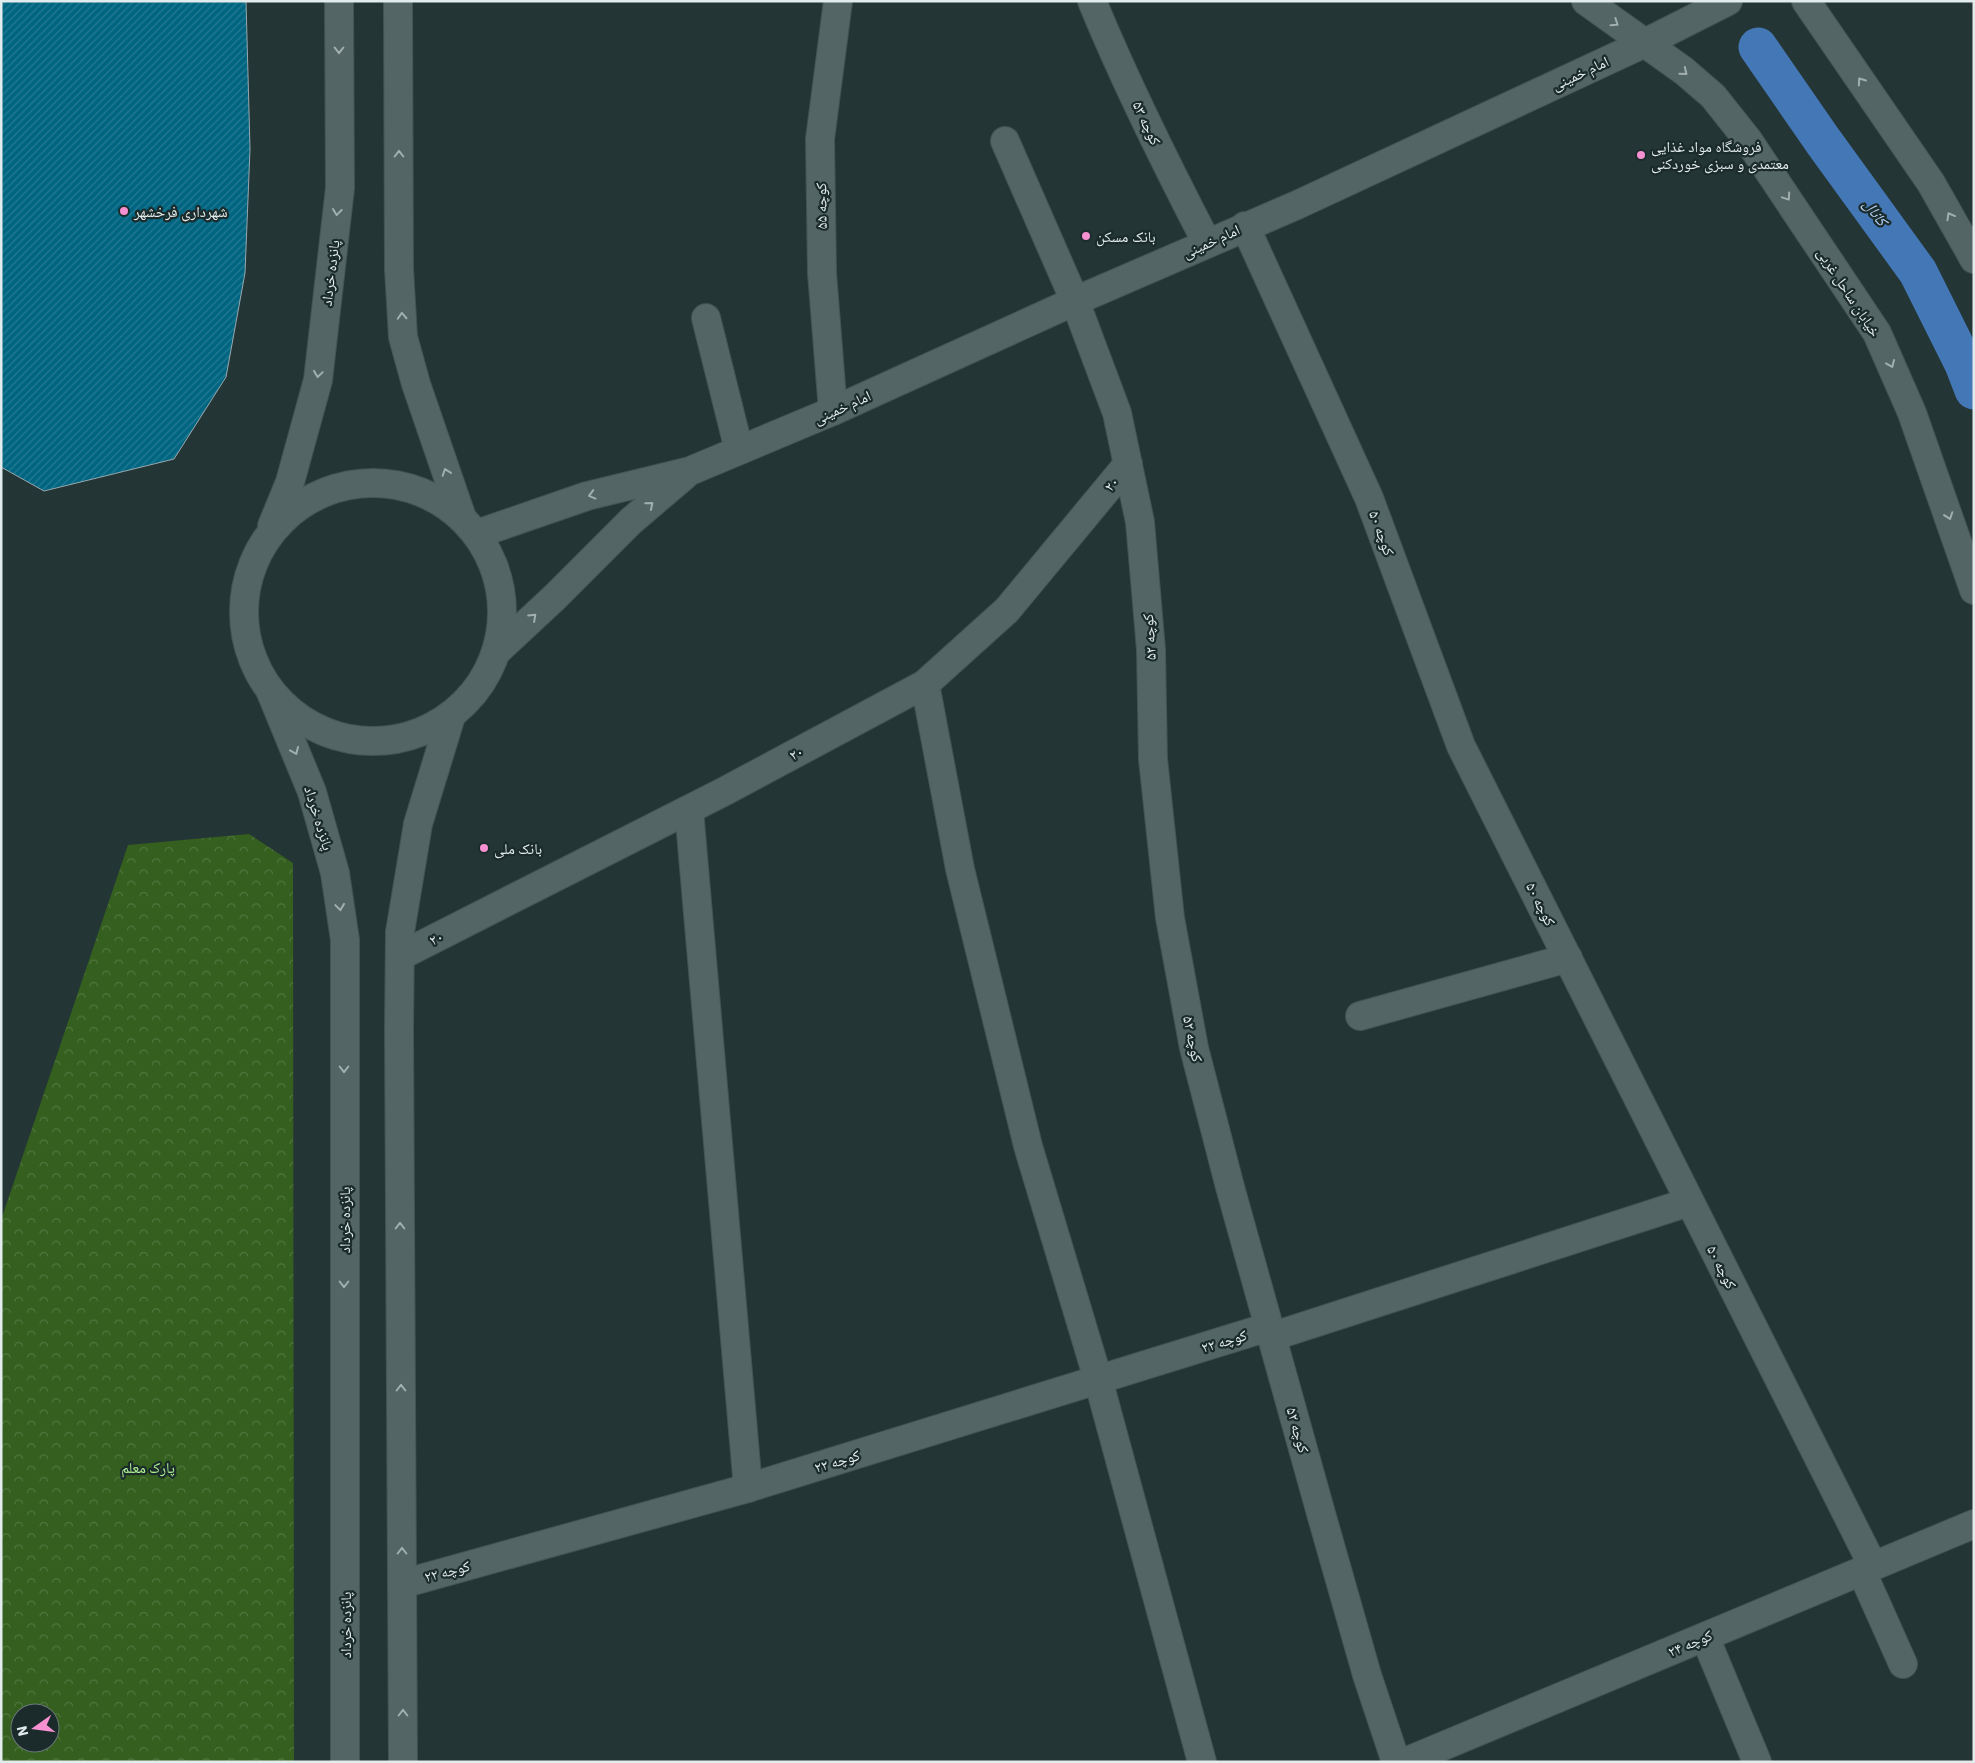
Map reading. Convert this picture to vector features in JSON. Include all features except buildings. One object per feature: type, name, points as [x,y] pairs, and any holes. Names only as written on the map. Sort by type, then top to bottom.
[{"type":"street","name":"پانزده خرداد","points":[[339,1],[340,188],[318,380],[290,482],[250,574],[244,613],[251,654],[270,690],[312,792],[336,873],[345,940],[343,1759]]},
{"type":"street","points":[[270,690],[299,718],[335,736],[375,742],[415,735],[451,716],[479,687],[497,651],[503,610],[496,570],[470,526],[416,384],[403,337],[400,269],[398,1]]},
{"type":"street","name":"کوچه ۵۵","points":[[834,411],[822,273],[820,139],[838,1]]},
{"type":"street","name":"کوچه ۵۳","points":[[1092,1],[1112,49],[1160,151],[1207,243]]},
{"type":"street","name":"خیابان ساحل غربی","points":[[1586,1],[1684,71],[1713,96],[1748,140],[1878,333],[1912,413],[1974,590]]},
{"type":"street","name":"امام خمینی","points":[[470,526],[690,471],[834,411],[1075,301],[1297,205],[1645,42],[1728,1]]},
{"type":"street","points":[[1806,1],[1931,183],[1974,259]]},
{"type":"street","name":"کوچه ۵۲","points":[[1005,141],[1075,301],[1117,413],[1140,532],[1151,650],[1152,759],[1170,918],[1194,1048],[1270,1332],[1367,1675],[1396,1762]]},
{"type":"street","name":"کوچه ۵۰","points":[[1245,226],[1369,498],[1461,746],[1689,1202],[1868,1569],[1903,1664]]},
{"type":"street","points":[[706,318],[739,450]]},
{"type":"street","name":"۲۰","points":[[400,956],[689,810],[925,684],[1007,610],[1128,464]]},
{"type":"street","name":"امام خمینی","points":[[497,651],[555,597],[631,521],[690,471]]},
{"type":"street","points":[[267,537],[293,510],[309,500],[325,491],[360,483],[397,484],[432,496],[470,526]]},
{"type":"street","points":[[925,684],[960,869],[1028,1146],[1098,1379],[1202,1762]]},
{"type":"street","points":[[403,1762],[398,1030],[400,932],[418,824],[451,716]]},
{"type":"street","points":[[689,810],[748,1488]]},
{"type":"street","points":[[1360,1016],[1568,958]]},
{"type":"street","name":"کوچه ۲۲","points":[[402,1584],[748,1488],[1098,1379],[1270,1332],[1689,1202]]},
{"type":"street","name":"کوچه ۲۴","points":[[1405,1762],[1974,1524]]},
{"type":"street","points":[[1704,1637],[1757,1762]]},
{"type":"green space","name":"پارک معلم","points":[[249,834],[293,863],[294,1762],[1,1762],[1,1220],[128,845]]},
{"type":"waterway","name":"کانال","points":[[1758,47],[1823,141],[1918,272],[1964,364],[1974,390]]},
{"type":"place","name":"فروشگاه مواد غذایی معتمدی و سبزی خوردکنی","points":[[1641,155]]},
{"type":"place","name":"شهرداری فرخشهر","points":[[124,211]]},
{"type":"place","name":"بانک مسکن","points":[[1086,236]]},
{"type":"place","name":"بانک ملی","points":[[484,848]]}]
